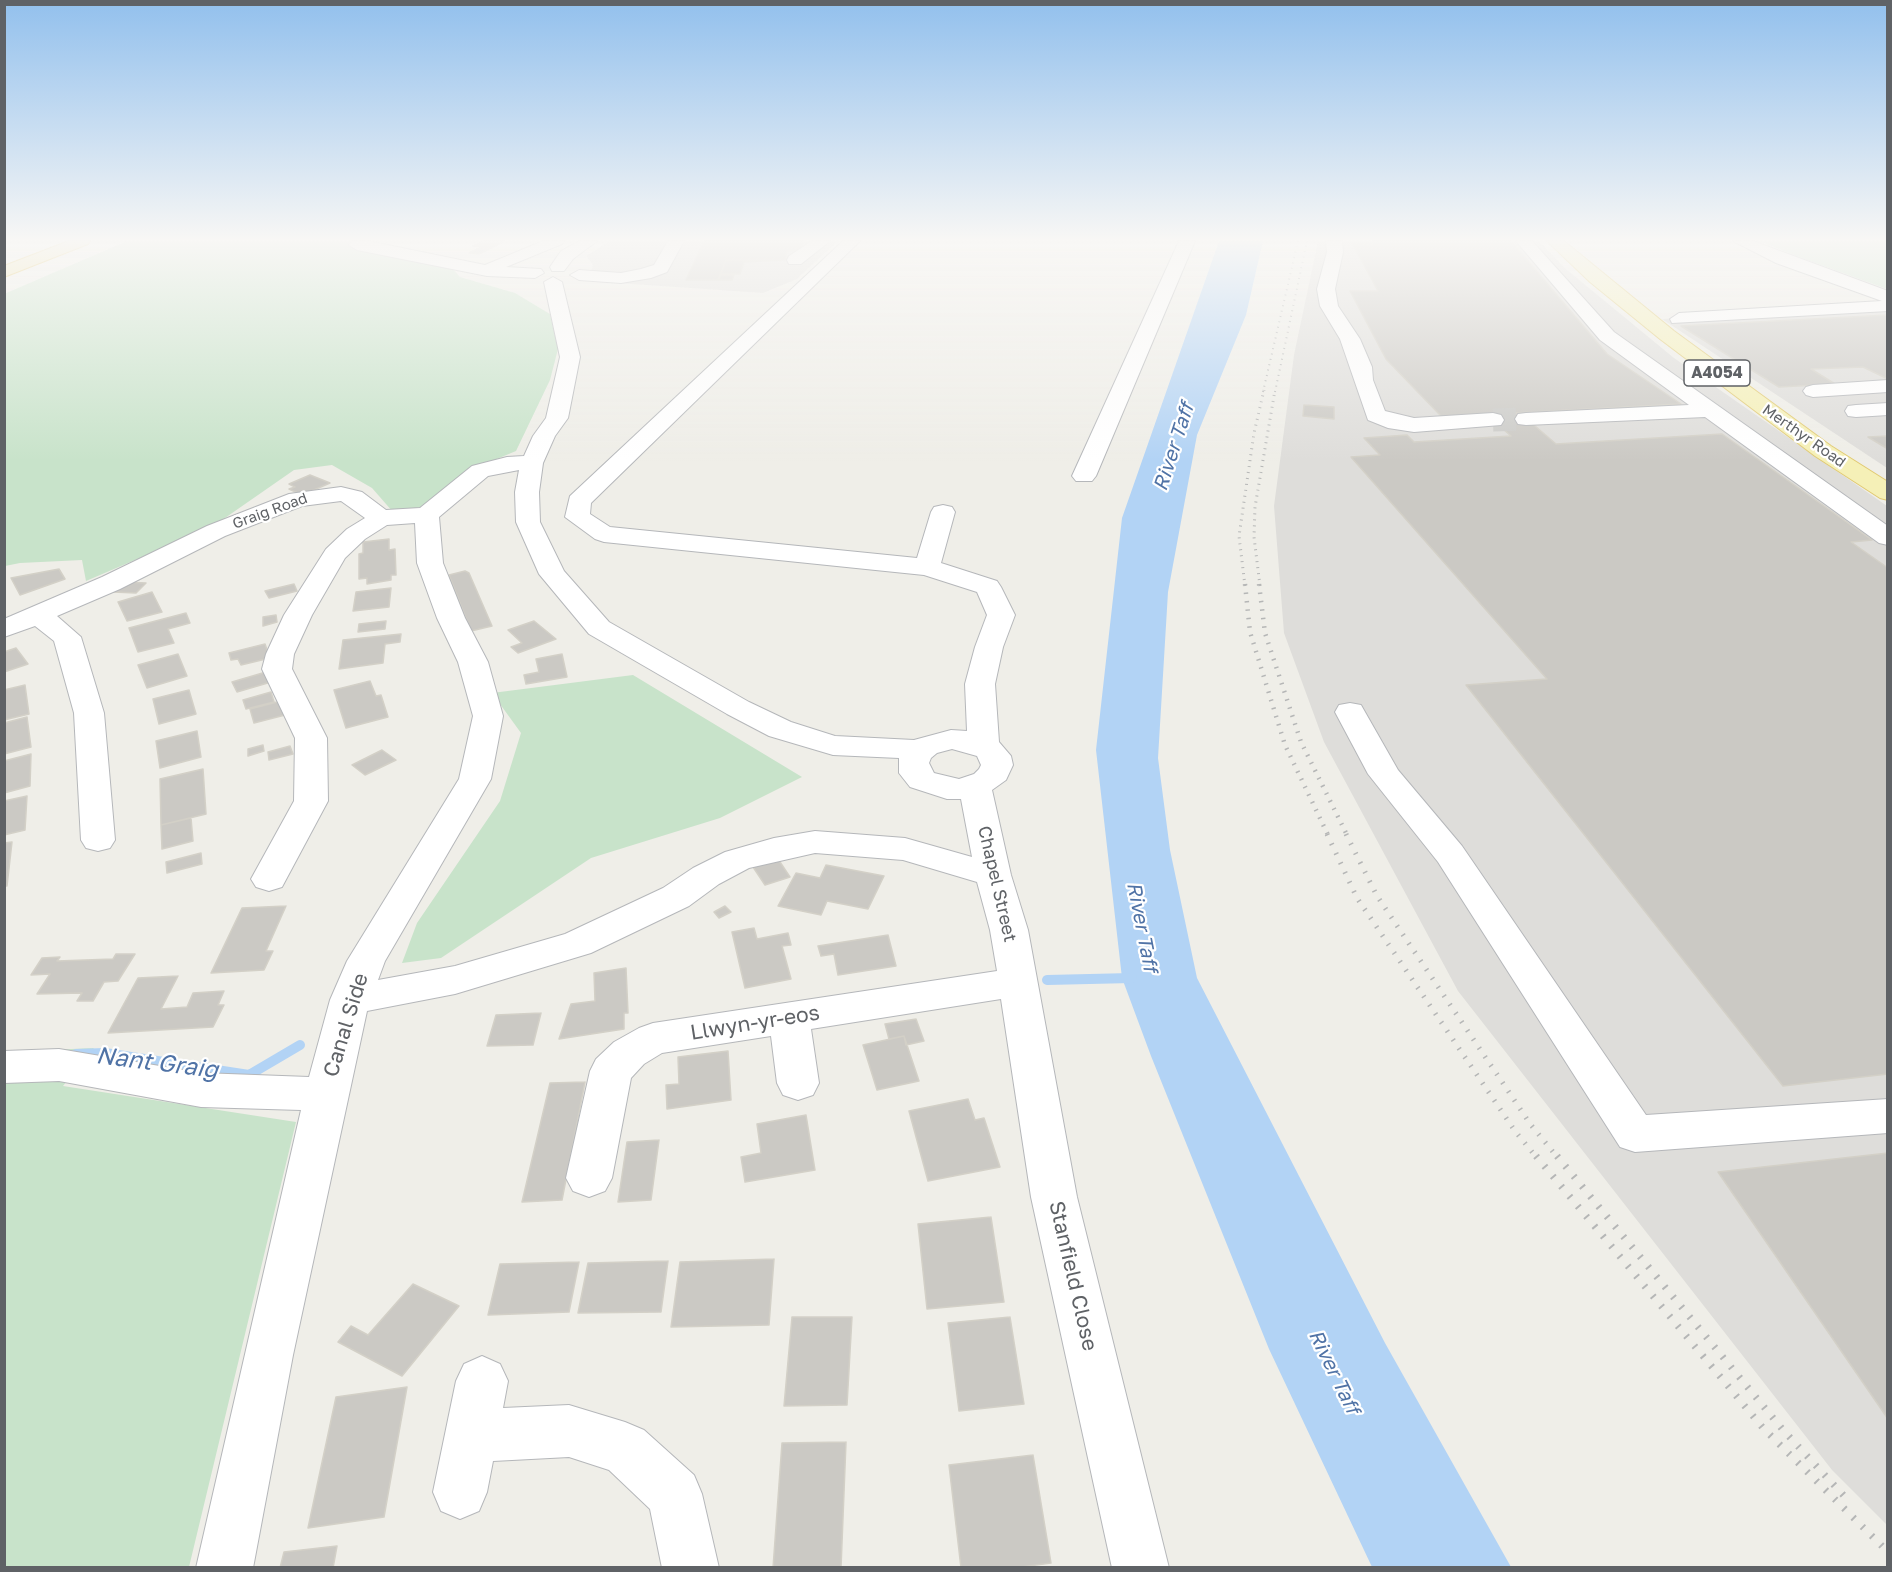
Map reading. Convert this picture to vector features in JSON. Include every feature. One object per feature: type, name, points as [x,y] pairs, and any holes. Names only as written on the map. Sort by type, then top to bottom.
[{"type":"main road","name":"Merthyr Road","points":[[1641,314],[1823,451],[1887,493]]},
{"type":"street","points":[[563,314],[570,357],[557,418],[544,436],[532,463],[527,492],[528,522],[538,548],[552,574],[599,628],[738,708],[780,729],[833,745],[930,745],[964,740],[983,746],[995,756],[997,765],[994,773],[986,781],[975,787],[947,789],[922,780],[915,773],[913,763],[930,745],[979,698]]},
{"type":"street","points":[[774,314],[579,501],[577,517],[604,534],[927,567],[988,587],[1000,615],[989,647],[979,698],[983,746]]},
{"type":"street","points":[[1084,476],[1155,314]]},
{"type":"street","points":[[1334,314],[1350,339],[1362,367],[1363,380],[1376,415],[1396,423],[1414,425],[1493,420]]},
{"type":"street","points":[[1588,314],[1606,336],[1887,538]]},
{"type":"street","points":[[1679,319],[1753,314]]},
{"type":"street","points":[[1813,391],[1887,386]]},
{"type":"street","points":[[1526,418],[1710,410]]},
{"type":"street","points":[[1857,411],[1887,410]]},
{"type":"street","points":[[269,879],[311,801],[310,738],[277,669],[280,654],[298,615],[335,554],[356,534],[381,518],[427,515],[480,471],[507,464],[532,463]]},
{"type":"street","name":"Graig Road","points":[[4,629],[216,531],[298,499],[341,494],[353,497],[381,518]]},
{"type":"street","points":[[927,567],[943,513]]},
{"type":"street","name":"Canal Side","points":[[224,1568],[326,1094],[350,1000],[366,961],[475,779],[488,716],[474,662],[451,618],[430,563],[427,515]]},
{"type":"street","points":[[38,615],[67,637],[88,713],[98,840]]},
{"type":"street","points":[[1350,712],[1384,774],[1450,854],[1635,1134],[1887,1116]]},
{"type":"street","name":"Chapel Street","points":[[975,787],[993,875],[1009,930],[1018,982]]},
{"type":"street","points":[[350,1000],[455,980],[578,944],[676,897],[706,876],[737,860],[774,849],[815,842],[905,849],[993,875]]},
{"type":"street","name":"Llwyn-yr-eos","points":[[589,1178],[610,1071],[629,1053],[653,1039],[1018,982]]},
{"type":"street","name":"Stanfield Close","points":[[1018,982],[1054,1197],[1141,1568]]},
{"type":"street","points":[[789,1018],[798,1083]]},
{"type":"street","points":[[4,1067],[59,1065],[201,1090],[326,1094]]},
{"type":"street","points":[[460,1492],[482,1381]]},
{"type":"street","points":[[471,1436],[569,1431],[624,1449],[675,1494],[692,1568]]},
{"type":"shaded area","points":[[1303,314],[1621,314],[1674,358],[1887,506],[1887,1525],[1832,1470],[1458,991],[1324,742],[1284,633],[1274,506],[1294,355]]},
{"type":"shaded area","points":[[1749,314],[1887,314],[1887,468],[1662,319]]},
{"type":"green space","points":[[4,314],[550,314],[558,349],[550,380],[516,451],[468,471],[423,508],[393,512],[372,488],[332,465],[294,470],[212,527],[86,581],[82,560],[20,563],[5,566]]},
{"type":"green space","points":[[633,675],[802,777],[720,818],[591,858],[441,958],[402,963],[417,923],[500,801],[521,733],[492,693]]},
{"type":"green space","points":[[94,1048],[63,1086],[296,1122],[189,1567],[5,1567],[4,1052]]},
{"type":"water","name":"River Taff","points":[[1193,314],[1246,314],[1197,435],[1168,592],[1158,758],[1170,850],[1197,978],[1385,1343],[1511,1567],[1372,1567],[1269,1349],[1122,978],[1096,750],[1122,518]]},
{"type":"building","points":[[1362,314],[1573,314],[1607,354],[1681,404],[1442,417],[1386,359]]},
{"type":"building","points":[[1888,315],[1888,379],[1863,367],[1811,369],[1835,384],[1779,387],[1681,326]]},
{"type":"building","points":[[1304,405],[1334,407],[1334,419],[1303,416]]},
{"type":"building","points":[[1521,414],[1556,444],[1722,434],[1872,540],[1851,542],[1888,568],[1888,1074],[1783,1086],[1466,685],[1547,679],[1351,457],[1380,455],[1364,438],[1407,435],[1414,442],[1511,436],[1488,416]]},
{"type":"building","points":[[1888,436],[1888,449],[1868,437]]},
{"type":"building","points":[[310,475],[330,483],[302,495],[289,489],[295,487],[289,484]]},
{"type":"building","points":[[389,539],[389,550],[395,549],[396,575],[391,575],[391,580],[367,584],[367,578],[359,579],[359,554],[363,553],[363,542]]},
{"type":"building","points":[[59,569],[65,579],[20,595],[11,578]]},
{"type":"building","points":[[465,571],[469,573],[492,626],[471,631],[449,575]]},
{"type":"building","points":[[124,582],[146,583],[136,593],[113,592]]},
{"type":"building","points":[[294,584],[297,591],[269,598],[265,591]]},
{"type":"building","points":[[391,588],[389,607],[353,611],[356,592]]},
{"type":"building","points":[[152,592],[162,612],[127,621],[118,602]]},
{"type":"building","points":[[186,613],[190,623],[168,629],[174,643],[138,652],[129,628]]},
{"type":"building","points":[[276,615],[277,622],[263,626],[263,617]]},
{"type":"building","points":[[386,621],[385,629],[358,632],[359,624]]},
{"type":"building","points":[[534,621],[556,639],[518,653],[511,647],[522,643],[508,630]]},
{"type":"building","points":[[401,634],[400,642],[385,644],[383,663],[339,669],[343,640]]},
{"type":"building","points":[[265,644],[270,658],[241,665],[238,659],[231,660],[229,653]]},
{"type":"building","points":[[16,648],[28,664],[4,672],[4,652]]},
{"type":"building","points":[[178,654],[187,676],[147,688],[138,665]]},
{"type":"building","points":[[562,654],[567,677],[526,684],[524,675],[539,672],[536,659]]},
{"type":"building","points":[[266,672],[271,682],[237,692],[232,682]]},
{"type":"building","points":[[370,681],[376,696],[381,695],[388,717],[346,728],[334,690]]},
{"type":"building","points":[[25,685],[29,714],[4,720],[4,690]]},
{"type":"building","points":[[189,690],[196,714],[159,724],[153,699]]},
{"type":"building","points":[[271,692],[274,702],[246,709],[243,700]]},
{"type":"building","points":[[281,701],[285,715],[254,723],[250,709]]},
{"type":"building","points":[[27,717],[31,747],[4,754],[4,723]]},
{"type":"building","points":[[197,731],[201,757],[160,768],[156,741]]},
{"type":"building","points":[[263,745],[264,751],[248,756],[248,749]]},
{"type":"building","points":[[290,746],[293,754],[269,760],[268,752]]},
{"type":"building","points":[[382,750],[396,760],[365,775],[352,765]]},
{"type":"building","points":[[31,754],[30,786],[4,793],[4,761]]},
{"type":"building","points":[[203,769],[206,814],[161,825],[160,779]]},
{"type":"building","points":[[27,796],[25,830],[4,835],[4,801]]},
{"type":"building","points":[[191,818],[193,841],[162,849],[161,825]]},
{"type":"building","points":[[12,842],[7,886],[4,886],[4,843]]},
{"type":"building","points":[[201,853],[202,864],[167,873],[166,862]]},
{"type":"building","points":[[778,859],[790,877],[765,885],[753,867]]},
{"type":"building","points":[[826,865],[884,876],[868,909],[827,901],[821,915],[778,906],[796,873],[820,878]]},
{"type":"building","points":[[286,906],[266,951],[273,951],[264,970],[211,973],[242,908]]},
{"type":"building","points":[[725,906],[731,912],[719,918],[714,912]]},
{"type":"building","points":[[754,928],[757,939],[788,933],[791,945],[782,946],[791,979],[745,988],[732,932]]},
{"type":"building","points":[[888,935],[896,966],[838,975],[834,954],[821,956],[818,946]]},
{"type":"building","points":[[116,954],[135,954],[118,981],[104,982],[93,1001],[77,1001],[82,993],[37,994],[50,974],[31,975],[42,958],[60,957],[57,961],[113,959]]},
{"type":"building","points":[[626,968],[628,1013],[624,1013],[624,1029],[559,1039],[571,1004],[595,1001],[594,973]]},
{"type":"building","points":[[178,976],[161,1009],[187,1007],[193,993],[224,991],[218,1005],[224,1005],[213,1027],[108,1033],[138,978]]},
{"type":"building","points":[[541,1013],[533,1045],[487,1046],[496,1015]]},
{"type":"building","points":[[916,1019],[924,1041],[906,1045],[904,1036],[889,1039],[885,1024]]},
{"type":"building","points":[[904,1036],[919,1081],[877,1090],[863,1045]]},
{"type":"building","points":[[728,1051],[731,1100],[667,1109],[666,1085],[679,1084],[678,1057]]},
{"type":"building","points":[[585,1082],[562,1200],[522,1202],[550,1083]]},
{"type":"building","points":[[968,1099],[975,1120],[984,1118],[1000,1167],[928,1181],[909,1111]]},
{"type":"building","points":[[806,1115],[815,1170],[745,1182],[741,1157],[761,1153],[757,1124]]},
{"type":"building","points":[[659,1140],[651,1200],[618,1202],[627,1142]]},
{"type":"building","points":[[1888,1153],[1888,1419],[1718,1172]]},
{"type":"building","points":[[991,1217],[1004,1302],[927,1309],[918,1224]]},
{"type":"building","points":[[774,1259],[769,1325],[671,1327],[680,1262]]},
{"type":"building","points":[[668,1261],[661,1312],[578,1313],[588,1263]]},
{"type":"building","points":[[579,1262],[569,1312],[488,1315],[500,1264]]},
{"type":"building","points":[[413,1284],[459,1306],[402,1376],[338,1342],[351,1326],[368,1335]]},
{"type":"building","points":[[792,1317],[852,1317],[847,1405],[784,1406]]},
{"type":"building","points":[[1010,1317],[1024,1404],[959,1411],[948,1323]]},
{"type":"building","points":[[407,1387],[384,1517],[308,1528],[336,1397]]},
{"type":"building","points":[[846,1442],[841,1568],[773,1568],[782,1443]]},
{"type":"building","points":[[1033,1455],[1051,1563],[1014,1568],[961,1568],[949,1465]]},
{"type":"building","points":[[337,1546],[333,1568],[280,1568],[284,1552]]},
{"type":"waterway","name":"Nant Graig","points":[[1047,980],[1132,978]]},
{"type":"waterway","name":"Nant Graig","points":[[76,1054],[105,1053],[249,1075],[300,1045]]},
{"type":"tunnel","points":[[1493,420],[1526,419]]},
{"type":"railway","points":[[1263,392],[1281,314]]},
{"type":"railway","points":[[1275,392],[1291,314]]},
{"type":"railway","points":[[1245,586],[1239,536],[1254,433],[1264,390]]},
{"type":"railway","points":[[1260,586],[1254,537],[1255,507],[1275,390]]},
{"type":"railway","points":[[1245,584],[1250,632],[1285,745],[1328,835]]},
{"type":"railway","points":[[1259,584],[1265,633],[1301,742],[1347,835]]},
{"type":"railway","points":[[1327,834],[1357,898],[1515,1131],[1537,1158]]},
{"type":"railway","points":[[1346,834],[1377,896],[1531,1125],[1558,1158]]},
{"type":"railway","points":[[1536,1156],[1763,1428],[1888,1552]]},
{"type":"railway","points":[[1557,1156],[1783,1430],[1846,1498]]}]
